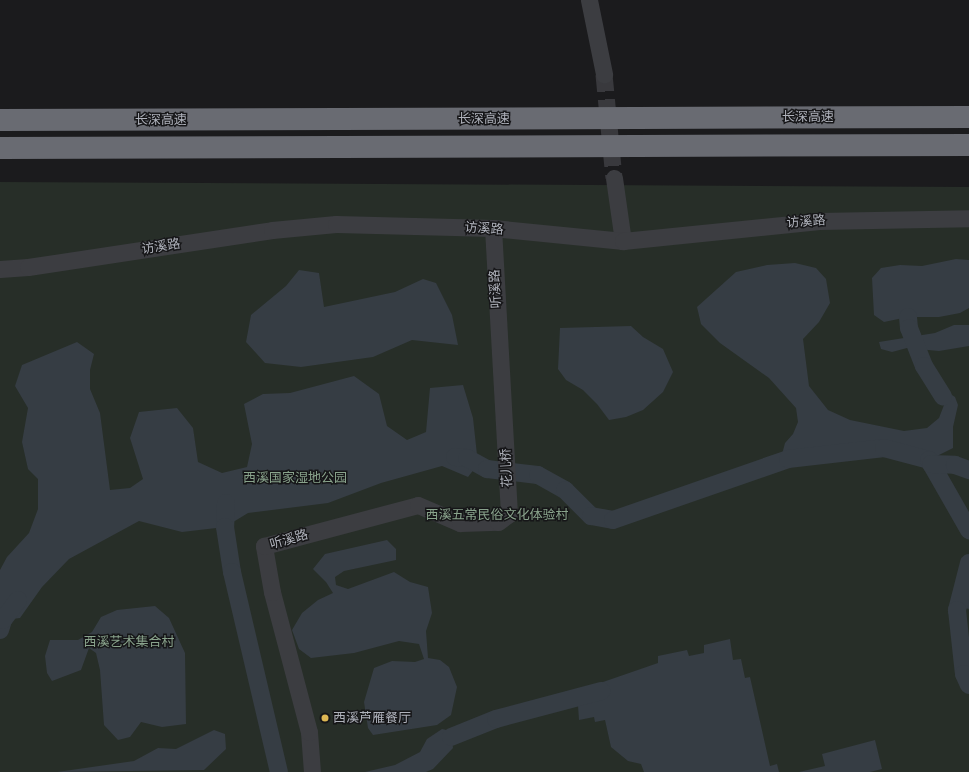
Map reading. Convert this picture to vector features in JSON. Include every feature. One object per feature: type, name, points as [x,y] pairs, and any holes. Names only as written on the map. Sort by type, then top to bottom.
[{"type":"highway","name":"长深高速","points":[[0,120],[969,117]]},
{"type":"highway","points":[[0,148],[969,145]]},
{"type":"street","points":[[589,0],[604,74]]},
{"type":"street","points":[[614,178],[623,241]]},
{"type":"street","name":"访溪路","points":[[0,269],[28,267],[264,231],[336,224],[493,228],[623,241],[819,221],[969,218]]},
{"type":"street","name":"听溪路","points":[[493,228],[504,422]]},
{"type":"street","name":"花儿桥","points":[[504,422],[509,514]]},
{"type":"street","name":"听溪路","points":[[312,772],[308,732],[272,592],[264,546],[418,505],[460,523],[498,522],[509,514]]},
{"type":"green space","name":"西溪国家湿地公园","points":[[0,182],[969,187],[969,772],[0,772]]},
{"type":"shaded area","points":[[956,259],[969,260],[969,308],[960,313],[939,317],[908,317],[884,322],[874,315],[872,278],[881,268],[900,265],[922,266]]},
{"type":"shaded area","points":[[795,263],[816,268],[826,279],[830,303],[819,322],[803,339],[809,386],[828,410],[850,420],[904,431],[927,428],[939,418],[944,405],[943,396],[949,393],[955,397],[958,405],[953,427],[953,448],[929,460],[884,448],[780,462],[785,443],[793,434],[798,422],[796,408],[769,378],[720,343],[701,324],[697,307],[736,272],[767,265]]},
{"type":"shaded area","points":[[299,270],[319,273],[324,307],[395,292],[423,279],[436,283],[452,315],[458,345],[412,340],[373,357],[301,367],[265,363],[246,342],[251,315],[286,286]]},
{"type":"shaded area","points":[[954,325],[969,325],[969,346],[939,351],[907,348],[892,352],[881,349],[879,342],[935,333]]},
{"type":"shaded area","points":[[631,326],[643,337],[663,349],[673,372],[663,392],[643,410],[626,417],[609,420],[597,404],[583,390],[566,380],[558,369],[560,328]]},
{"type":"shaded area","points":[[77,342],[94,354],[90,370],[90,389],[100,413],[110,490],[130,488],[143,479],[130,438],[139,412],[177,408],[193,428],[198,462],[222,473],[247,467],[252,444],[244,404],[263,394],[290,393],[354,376],[379,394],[387,426],[407,440],[426,432],[430,388],[463,385],[473,418],[478,464],[468,477],[442,466],[381,483],[328,503],[248,513],[225,527],[182,532],[139,521],[69,559],[42,587],[20,618],[3,620],[0,614],[0,570],[7,557],[29,533],[38,509],[38,479],[28,469],[22,442],[28,408],[15,386],[22,365]]},
{"type":"shaded area","points":[[387,540],[396,549],[396,560],[344,571],[335,577],[336,585],[348,589],[394,572],[410,582],[428,587],[432,613],[426,631],[428,658],[440,660],[449,667],[457,687],[451,715],[437,725],[373,735],[368,728],[364,702],[374,668],[392,661],[415,662],[424,659],[419,644],[399,641],[354,653],[311,658],[299,649],[292,630],[302,613],[318,600],[333,593],[326,582],[313,569],[325,554]]},
{"type":"shaded area","points":[[969,563],[969,609],[958,606]]},
{"type":"shaded area","points":[[155,606],[169,618],[185,653],[186,724],[162,727],[141,722],[130,737],[118,740],[104,725],[100,670],[96,653],[89,648],[81,670],[52,681],[47,673],[45,656],[50,640],[78,640],[92,632],[101,617],[117,610]]},
{"type":"shaded area","points":[[730,639],[733,660],[741,659],[745,678],[750,677],[770,766],[777,764],[779,772],[644,772],[641,764],[628,761],[611,747],[605,720],[595,722],[594,717],[579,720],[577,691],[658,663],[658,656],[687,650],[689,656],[704,653],[704,645]]},
{"type":"shaded area","points":[[442,729],[451,731],[453,748],[433,769],[426,772],[365,772],[395,765],[420,752],[427,739]]},
{"type":"shaded area","points":[[214,730],[225,734],[226,749],[204,770],[57,772],[134,761],[158,748],[176,749]]},
{"type":"shaded area","points":[[875,740],[882,769],[870,772],[799,772],[825,766],[822,754]]},
{"type":"waterway","points":[[908,317],[909,328],[924,366],[943,396]]},
{"type":"waterway","points":[[455,457],[467,458],[487,469],[538,475],[565,490],[591,516],[613,520],[788,459],[884,448],[929,460],[969,530]]},
{"type":"waterway","points":[[931,464],[955,465],[969,470]]},
{"type":"waterway","points":[[226,503],[225,527],[232,572],[279,772]]},
{"type":"waterway","points":[[969,563],[957,610],[964,674],[969,685]]},
{"type":"waterway","points":[[0,630],[3,620],[18,600]]},
{"type":"waterway","points":[[451,737],[496,719],[601,691]]},
{"type":"tunnel","points":[[604,74],[614,178]]},
{"type":"place","name":"西溪芦雁餐厅","points":[[325,718]]},
{"type":"park label","name":"西溪五常民俗文化体验村","points":[[497,515]]},
{"type":"park label","name":"西溪艺术集合村","points":[[129,642]]}]
